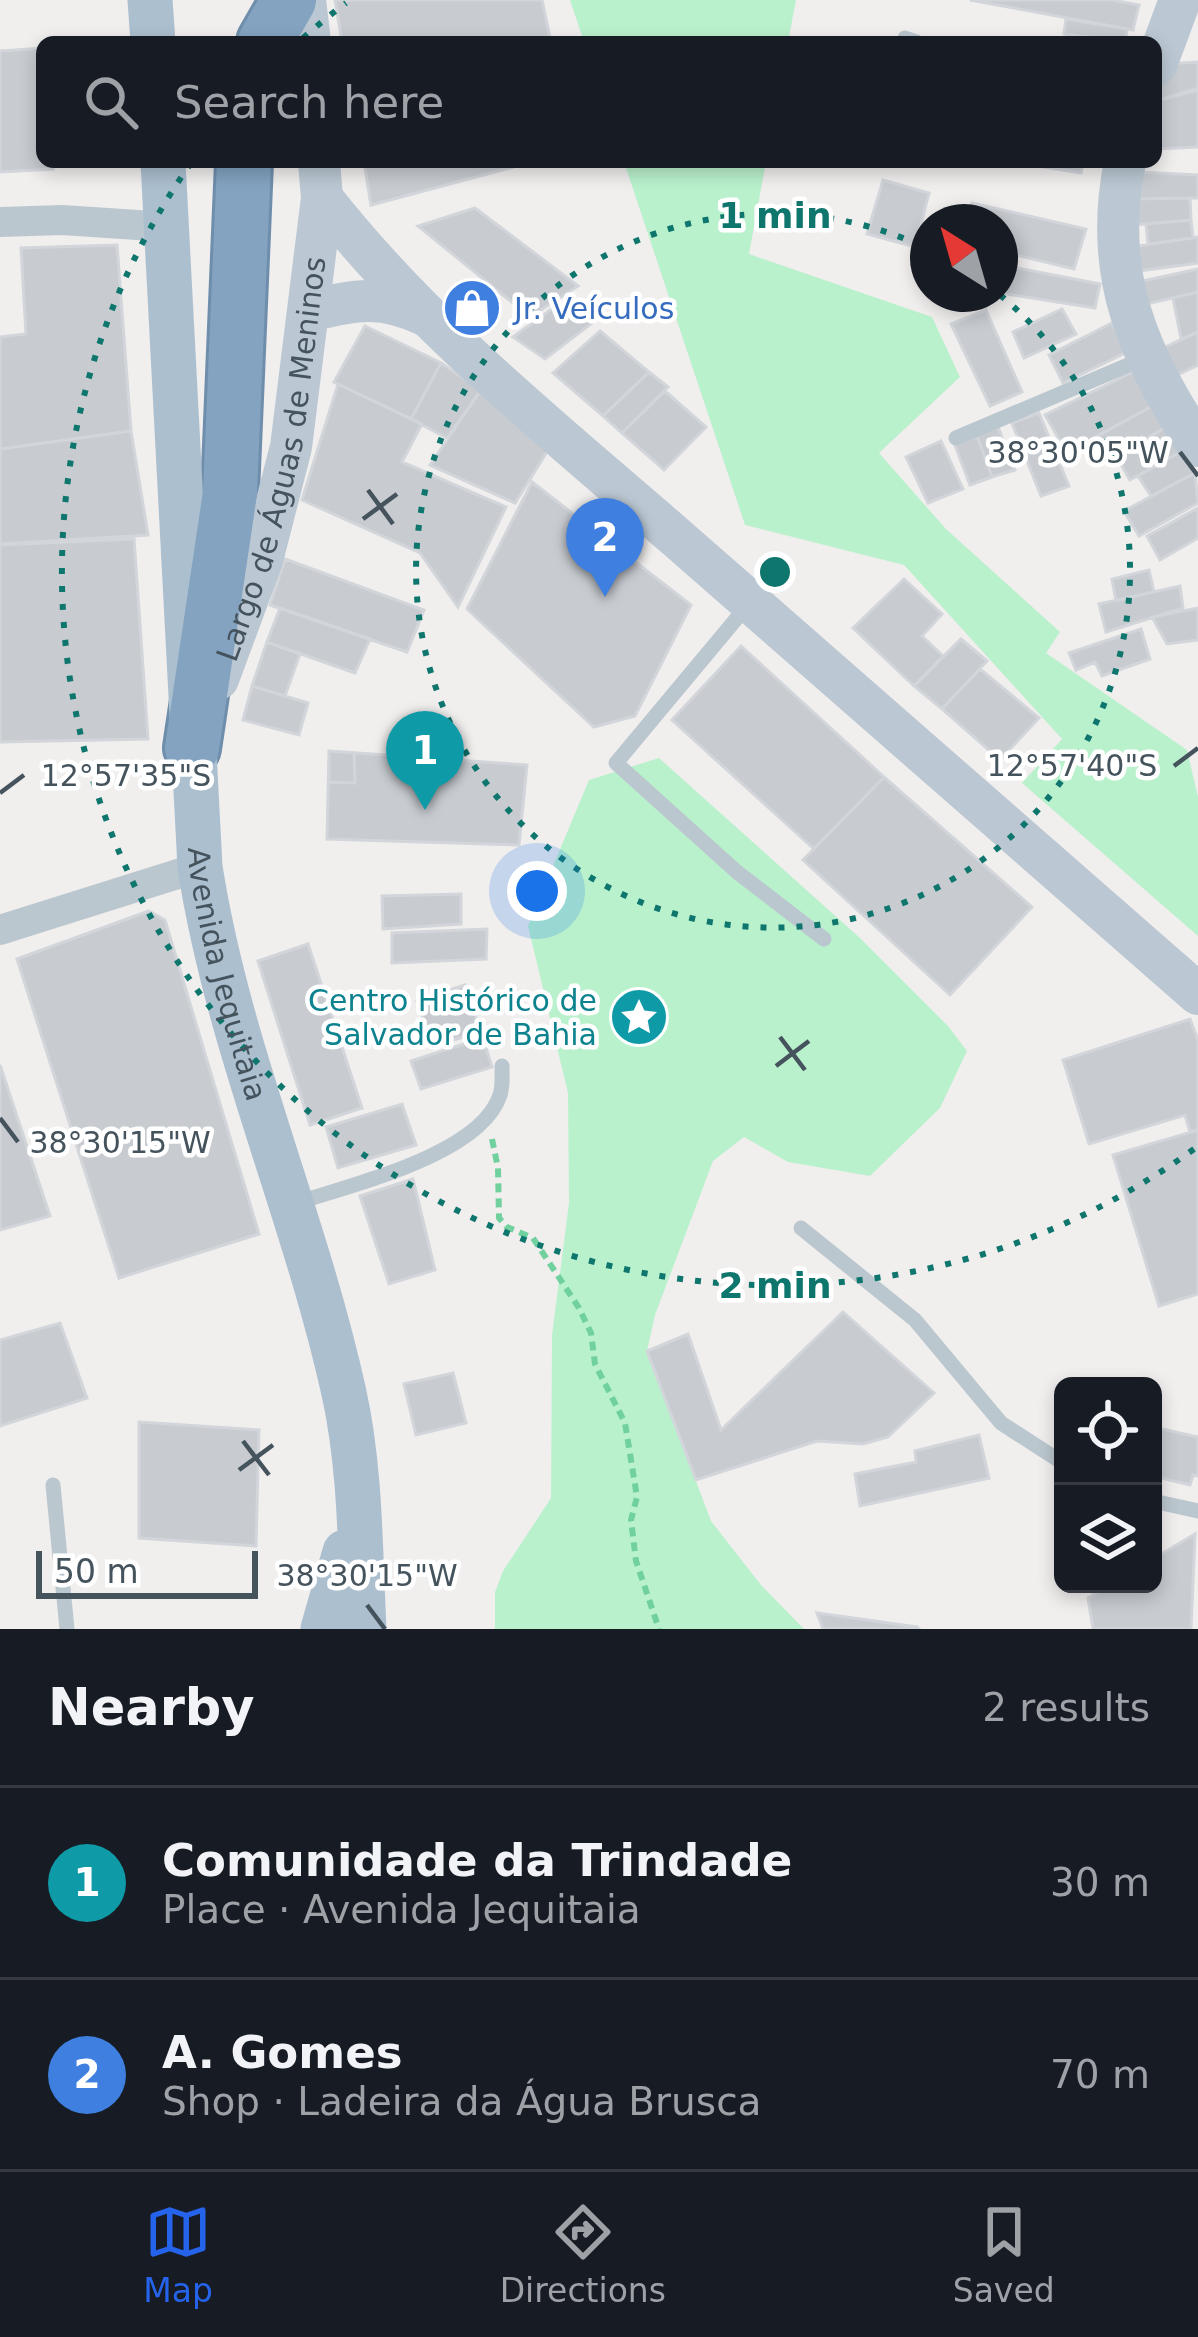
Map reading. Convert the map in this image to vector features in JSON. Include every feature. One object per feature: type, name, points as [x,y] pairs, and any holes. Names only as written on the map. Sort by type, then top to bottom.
[{"type":"highway","points":[[268,36],[289,0]]},
{"type":"highway","points":[[192,748],[230,493],[244,168]]},
{"type":"main road","points":[[150,0],[153,36]]},
{"type":"main road","name":"Avenida Jequitaia","points":[[163,168],[200,867],[221,974],[346,1400],[358,1503],[364,1629]]},
{"type":"main road","points":[[323,1629],[358,1503]]},
{"type":"street","points":[[305,0],[309,36]]},
{"type":"street","points":[[1162,48],[1180,0]]},
{"type":"street","points":[[1124,168],[1117,231],[1126,298],[1145,358],[1198,446]]},
{"type":"street","points":[[320,180],[352,236],[433,319],[1198,994]]},
{"type":"street","name":"Largo de Águas de Meninos","points":[[192,748],[274,522],[291,447],[310,310],[320,180]]},
{"type":"street","points":[[0,222],[62,220],[168,227]]},
{"type":"street","points":[[310,310],[371,299],[396,302],[433,319]]},
{"type":"street","points":[[0,931],[200,867]]},
{"type":"lane","points":[[956,438],[1145,358]]},
{"type":"lane","points":[[751,602],[616,763],[737,872],[824,939]]},
{"type":"lane","points":[[291,1204],[427,1158],[484,1119],[500,1099],[502,1066]]},
{"type":"lane","points":[[801,1228],[915,1320],[1001,1423],[1054,1457]]},
{"type":"lane","points":[[53,1485],[67,1629]]},
{"type":"lane","points":[[1162,1504],[1198,1511]]},
{"type":"path","points":[[484,1119],[498,1168],[499,1218],[507,1227],[533,1238],[579,1308],[591,1333],[595,1364],[625,1423],[637,1497],[631,1520],[636,1562],[659,1629]]},
{"type":"green space","points":[[570,0],[796,0],[789,36],[582,36]]},
{"type":"green space","points":[[626,168],[765,168],[749,254],[932,317],[960,377],[879,453],[946,529],[1060,632],[1046,653],[1187,750],[1198,797],[1198,936],[1022,783],[1062,739],[904,565],[745,525]]},
{"type":"green space","points":[[659,758],[860,938],[967,1051],[940,1108],[870,1176],[788,1162],[744,1137],[713,1161],[655,1315],[647,1351],[711,1521],[761,1585],[804,1629],[495,1629],[495,1592],[503,1571],[551,1498],[552,1335],[569,1203],[568,1093],[528,926],[589,780]]},
{"type":"building","points":[[335,0],[542,0],[550,36],[341,36]]},
{"type":"building","points":[[970,0],[1112,0],[1139,5],[1133,30]]},
{"type":"building","points":[[1066,19],[1127,29],[1126,36],[1064,34]]},
{"type":"building","points":[[36,48],[36,168],[53,169],[0,172],[0,51]]},
{"type":"building","points":[[1198,62],[1198,88],[1162,99],[1167,64]]},
{"type":"building","points":[[1198,90],[1198,147],[1162,149],[1162,99]]},
{"type":"building","points":[[365,168],[510,168],[371,205]]},
{"type":"building","points":[[1139,172],[1198,175],[1198,198],[1132,199]]},
{"type":"building","points":[[883,180],[929,193],[926,204],[910,204],[910,246],[867,234]]},
{"type":"building","points":[[1190,198],[1191,220],[1132,225],[1132,199]]},
{"type":"building","points":[[475,208],[578,286],[530,317],[418,226]]},
{"type":"building","points":[[1018,213],[1086,229],[1074,269],[1018,255]]},
{"type":"building","points":[[1191,220],[1193,238],[1148,244],[1146,224]]},
{"type":"building","points":[[1198,237],[1198,263],[1139,271],[1138,246]]},
{"type":"building","points":[[117,245],[131,431],[0,449],[0,337],[26,334],[21,248]]},
{"type":"building","points":[[1018,268],[1100,284],[1095,308],[1018,296]]},
{"type":"building","points":[[1198,269],[1198,292],[1147,304],[1143,281]]},
{"type":"building","points":[[1198,292],[1198,332],[1181,339],[1173,298]]},
{"type":"building","points":[[560,303],[596,320],[545,359],[513,337]]},
{"type":"building","points":[[1062,309],[1076,334],[1024,358],[1013,332]]},
{"type":"building","points":[[987,312],[1022,392],[990,406],[951,324]]},
{"type":"building","points":[[1112,323],[1127,352],[1063,383],[1049,355]]},
{"type":"building","points":[[365,326],[441,363],[411,419],[334,382]]},
{"type":"building","points":[[600,331],[649,372],[603,416],[553,373]]},
{"type":"building","points":[[1198,332],[1198,365],[1175,376],[1161,349]]},
{"type":"building","points":[[441,363],[481,390],[447,438],[411,419]]},
{"type":"building","points":[[1137,370],[1156,404],[1067,453],[1045,415]]},
{"type":"building","points":[[649,372],[668,387],[622,433],[603,416]]},
{"type":"building","points":[[338,384],[422,424],[402,462],[506,507],[458,607],[420,553],[302,500]]},
{"type":"building","points":[[481,390],[550,447],[515,503],[430,465]]},
{"type":"building","points":[[665,391],[706,427],[664,470],[622,433]]},
{"type":"building","points":[[1156,404],[1168,426],[1108,461],[1095,437]]},
{"type":"building","points":[[1039,413],[1069,486],[1041,496],[1012,423]]},
{"type":"building","points":[[1168,426],[1182,451],[1130,480],[1116,456]]},
{"type":"building","points":[[998,427],[1015,470],[992,477],[977,436]]},
{"type":"building","points":[[131,431],[148,535],[0,544],[0,449]]},
{"type":"building","points":[[977,436],[992,477],[970,485],[955,445]]},
{"type":"building","points":[[941,441],[963,489],[928,503],[906,457]]},
{"type":"building","points":[[1182,451],[1195,473],[1151,496],[1138,476]]},
{"type":"building","points":[[1195,473],[1198,503],[1139,536],[1124,511]]},
{"type":"building","points":[[532,482],[691,605],[635,716],[594,727],[467,609]]},
{"type":"building","points":[[1198,508],[1198,538],[1160,560],[1147,536]]},
{"type":"building","points":[[134,539],[148,739],[0,742],[0,545]]},
{"type":"building","points":[[285,559],[424,610],[407,652],[270,605]]},
{"type":"building","points":[[1149,570],[1154,592],[1116,601],[1112,579]]},
{"type":"building","points":[[904,579],[942,614],[922,636],[943,656],[914,686],[853,628]]},
{"type":"building","points":[[1180,586],[1183,608],[1106,632],[1099,604]]},
{"type":"building","points":[[280,608],[370,639],[355,673],[267,642]]},
{"type":"building","points":[[1198,608],[1198,640],[1167,644],[1152,617]]},
{"type":"building","points":[[1141,629],[1150,659],[1102,676],[1095,662],[1076,670],[1069,653]]},
{"type":"building","points":[[961,639],[987,661],[942,709],[914,686]]},
{"type":"building","points":[[267,642],[300,654],[285,696],[252,686]]},
{"type":"building","points":[[741,646],[884,777],[814,849],[672,720]]},
{"type":"building","points":[[980,669],[1039,718],[1000,760],[942,709]]},
{"type":"building","points":[[252,686],[308,703],[299,735],[243,720]]},
{"type":"building","points":[[329,751],[527,765],[519,845],[327,839]]},
{"type":"building","points":[[329,751],[354,753],[355,783],[329,782]]},
{"type":"building","points":[[884,777],[1032,907],[950,995],[803,860]]},
{"type":"building","points":[[461,894],[461,924],[383,929],[382,896]]},
{"type":"building","points":[[149,911],[165,920],[259,1234],[119,1278],[17,959]]},
{"type":"building","points":[[487,929],[486,959],[392,963],[392,933]]},
{"type":"building","points":[[308,944],[362,1108],[310,1125],[258,961]]},
{"type":"building","points":[[465,985],[481,1032],[433,1046],[417,1001]]},
{"type":"building","points":[[1190,1019],[1198,1040],[1198,1130],[1190,1132],[1185,1115],[1089,1144],[1063,1060]]},
{"type":"building","points":[[483,1038],[492,1067],[421,1089],[411,1061]]},
{"type":"building","points":[[0,1065],[50,1216],[0,1230]]},
{"type":"building","points":[[402,1104],[416,1145],[338,1168],[326,1127]]},
{"type":"building","points":[[1198,1130],[1198,1294],[1159,1306],[1113,1155]]},
{"type":"building","points":[[413,1179],[435,1270],[389,1284],[360,1196]]},
{"type":"building","points":[[843,1312],[934,1393],[888,1437],[863,1444],[817,1441],[696,1480],[647,1351],[688,1334],[721,1430]]},
{"type":"building","points":[[60,1323],[87,1398],[0,1426],[0,1340]]},
{"type":"building","points":[[453,1373],[466,1423],[416,1435],[404,1384]]},
{"type":"building","points":[[139,1422],[259,1430],[256,1546],[139,1538]]},
{"type":"building","points":[[1162,1429],[1198,1437],[1198,1476],[1193,1475],[1190,1485],[1162,1478]]},
{"type":"building","points":[[979,1435],[989,1478],[860,1506],[855,1474],[916,1462],[915,1451]]},
{"type":"building","points":[[1195,1534],[1191,1629],[1093,1629],[1088,1598],[1096,1593],[1162,1593],[1162,1554]]},
{"type":"building","points":[[817,1613],[917,1627],[919,1629],[823,1629]]},
{"type":"place","name":"Jr. Veículos","points":[[472,308]]},
{"type":"place","name":"A. Gomes","points":[[605,597]]},
{"type":"place","name":"Comunidade da Trindade","points":[[425,810]]},
{"type":"place","name":"Centro Histórico de Salvador de Bahia","points":[[639,1017]]}]
